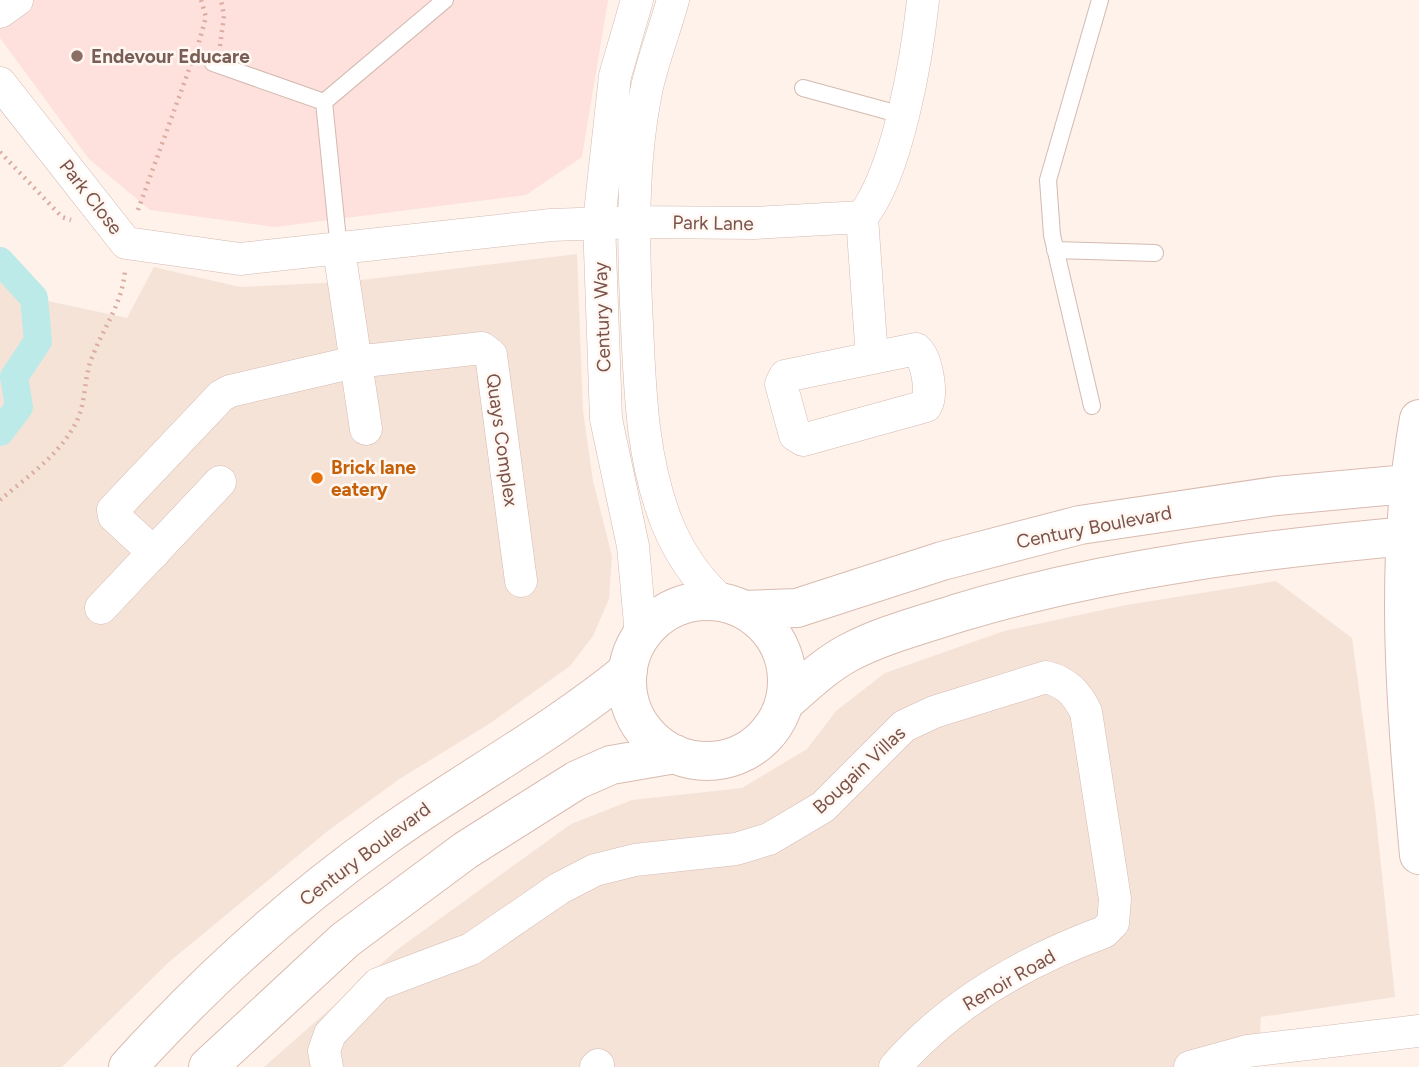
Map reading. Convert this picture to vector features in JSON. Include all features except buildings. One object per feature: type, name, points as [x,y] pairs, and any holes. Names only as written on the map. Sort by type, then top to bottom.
[{"type":"main road","points":[[1419,419],[1412,536],[1408,733],[1419,855]]},
{"type":"main road","name":"Century Boulevard","points":[[732,606],[797,608],[942,561],[1080,525],[1276,496],[1414,483]]},
{"type":"main road","points":[[208,1067],[345,940],[466,850],[577,780],[611,765],[675,754],[711,761],[746,751],[767,734],[785,702],[848,653],[900,631],[1004,599],[1096,578],[1196,561],[1412,536]]},
{"type":"main road","points":[[675,754],[653,740],[637,720],[628,697],[628,671],[641,635],[660,616],[676,607],[697,601],[732,606],[762,622],[780,648],[787,670],[785,702]]},
{"type":"main road","name":"Century Boulevard","points":[[128,1067],[183,1007],[316,888],[460,784],[568,717],[628,671]]},
{"type":"street","points":[[0,12],[17,0]]},
{"type":"street","name":"Century Way","points":[[637,0],[615,76],[599,199],[599,222],[606,419],[634,546],[641,635]]},
{"type":"street","name":"Century Way","points":[[673,0],[647,87],[634,222],[640,398],[654,481],[666,520],[683,556],[702,584],[732,606]]},
{"type":"street","points":[[872,358],[862,217],[880,183],[902,115],[923,0]]},
{"type":"street","name":"Park Close","points":[[0,83],[126,243],[240,259],[339,250]]},
{"type":"street","name":"Park Lane","points":[[339,250],[599,222],[754,223],[862,217]]},
{"type":"street","points":[[339,250],[366,429]]},
{"type":"street","name":"Quays Complex","points":[[355,362],[482,348],[489,351],[521,581]]},
{"type":"street","points":[[155,553],[114,516],[113,510],[221,397],[230,391],[355,362]]},
{"type":"street","points":[[101,608],[220,482]]},
{"type":"street","name":"Bougain Villas","points":[[325,1059],[330,1034],[378,984],[471,949],[579,877],[635,860],[736,849],[769,839],[823,807],[891,738],[912,722],[934,712],[1046,677],[1073,690],[1086,712],[1115,899]]},
{"type":"street","name":"Renoir Road","points":[[895,1067],[945,1018],[974,997],[1028,965],[1104,932],[1114,923],[1115,899]]},
{"type":"street","points":[[1190,1067],[1419,1031]]},
{"type":"lane","points":[[324,102],[444,0]]},
{"type":"lane","points":[[1092,406],[1055,250],[1048,180],[1100,0]]},
{"type":"lane","points":[[214,63],[324,102]]},
{"type":"lane","points":[[803,88],[902,115]]},
{"type":"lane","points":[[324,102],[339,250]]},
{"type":"lane","points":[[1055,250],[1155,253]]},
{"type":"path","points":[[0,500],[41,467],[79,417],[91,359],[123,293],[126,243],[202,36],[205,17],[201,0]]},
{"type":"path","points":[[214,63],[222,41],[224,16],[221,0]]},
{"type":"shaded area","points":[[0,0],[608,0],[582,157],[526,195],[275,227],[150,210],[89,159],[0,38]]},
{"type":"shaded area","points":[[577,254],[583,411],[593,481],[612,556],[609,599],[593,636],[570,666],[489,724],[401,778],[329,830],[169,962],[62,1067],[0,1067],[0,261],[34,298],[127,318],[154,267],[240,287],[345,282]]},
{"type":"shaded area","points":[[1276,581],[1352,638],[1375,808],[1395,997],[1261,1017],[1258,1067],[264,1067],[398,949],[571,824],[632,800],[742,788],[807,749],[836,711],[885,673],[1004,631],[1126,605]]},
{"type":"waterway","points":[[0,261],[34,298],[38,341],[14,377],[19,407],[0,432]]},
{"type":"place","name":"Endevour Educare","points":[[77,56]]},
{"type":"place","name":"Brick lane eatery","points":[[317,478]]}]
